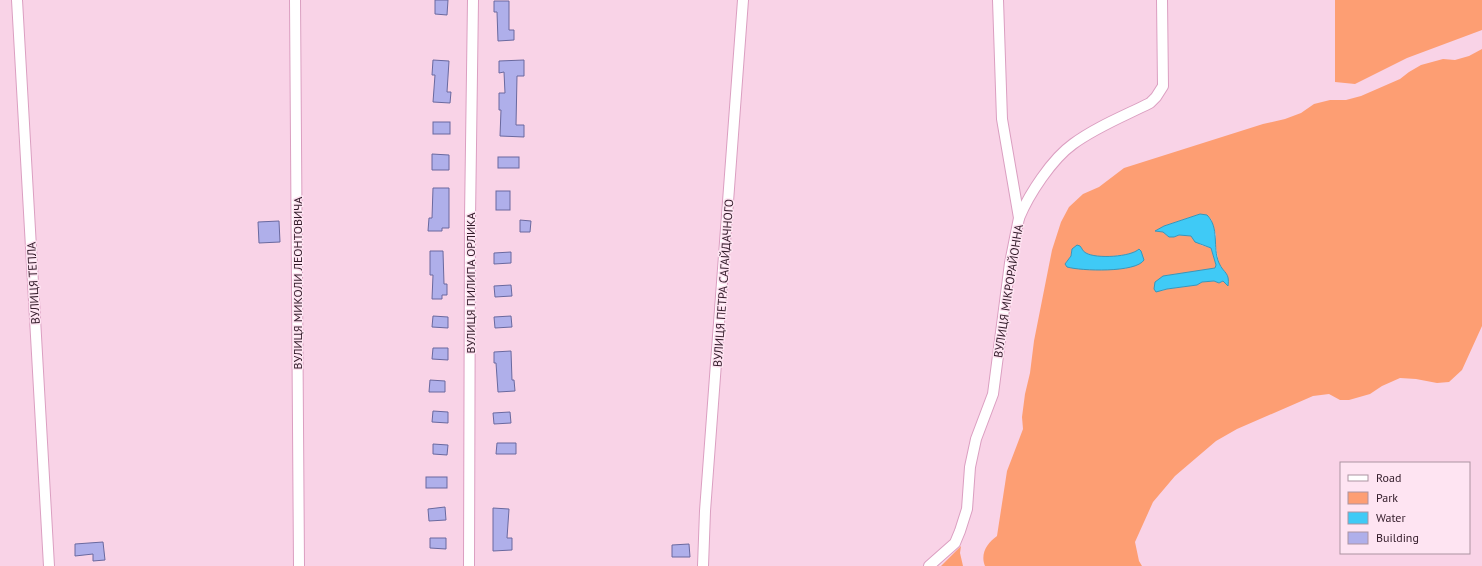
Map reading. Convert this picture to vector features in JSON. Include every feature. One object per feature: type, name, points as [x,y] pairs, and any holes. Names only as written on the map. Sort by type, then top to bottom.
[{"type":"street","name":"ВУЛИЦЯ ТЕПЛА","points":[[18,0],[49,566]]},
{"type":"street","name":"ВУЛИЦЯ МИКОЛИ ЛЕОНТОВИЧА","points":[[295,0],[299,566]]},
{"type":"street","name":"ВУЛИЦЯ ПИЛИПА ОРЛИКА","points":[[469,566],[470,218],[473,0]]},
{"type":"street","name":"ВУЛИЦЯ ПЕТРА САГАЙДАЧНОГО","points":[[703,566],[705,512],[743,0]]},
{"type":"street","name":"ВУЛИЦЯ МІКРОРАЙОННА","points":[[929,566],[954,543],[960,531],[967,509],[970,467],[976,440],[993,394],[1010,263],[1019,218],[1002,119],[998,0]]},
{"type":"street","points":[[1019,218],[1031,193],[1060,155],[1072,145],[1096,130],[1150,103],[1156,97],[1163,86],[1162,0]]},
{"type":"green space","points":[[1335,0],[1482,0],[1482,30],[1407,58],[1355,84],[1335,82]]},
{"type":"green space","points":[[1482,49],[1482,326],[1462,370],[1449,382],[1437,383],[1400,378],[1382,386],[1370,394],[1349,400],[1340,400],[1329,394],[1313,396],[1237,429],[1216,441],[1175,476],[1153,502],[1135,542],[1139,561],[1142,566],[985,566],[983,557],[985,549],[987,545],[997,536],[1007,471],[1023,429],[1022,417],[1025,394],[1052,250],[1061,222],[1069,207],[1083,194],[1099,187],[1124,168],[1263,124],[1285,119],[1301,113],[1314,104],[1330,100],[1346,100],[1361,96],[1400,79],[1421,65],[1443,59],[1455,60],[1469,56]],"holes":[[[1200,214],[1211,219],[1216,235],[1215,242],[1219,264],[1228,277],[1228,286],[1223,281],[1219,283],[1214,281],[1202,282],[1197,285],[1161,291],[1163,276],[1215,268],[1216,265],[1211,248],[1201,245],[1191,236],[1179,235],[1169,237],[1163,232],[1156,231],[1164,226]],[[1080,246],[1085,253],[1104,257],[1135,253],[1142,262],[1123,269],[1065,264],[1071,256],[1072,249]]]},
{"type":"green space","points":[[961,546],[960,553],[963,566],[941,566]]},
{"type":"water","points":[[1200,214],[1207,215],[1211,220],[1215,232],[1217,257],[1221,267],[1227,275],[1228,286],[1223,281],[1219,283],[1214,281],[1202,282],[1197,285],[1156,292],[1154,289],[1155,282],[1163,276],[1215,268],[1216,265],[1211,248],[1195,242],[1191,236],[1179,235],[1169,237],[1163,232],[1155,231],[1164,226]]},
{"type":"water","points":[[1077,245],[1080,246],[1083,251],[1097,256],[1129,254],[1139,249],[1144,260],[1131,267],[1120,269],[1095,270],[1067,267],[1065,264],[1071,256],[1072,249]]},
{"type":"building","points":[[435,0],[448,0],[447,15],[435,14]]},
{"type":"building","points":[[494,1],[509,1],[509,30],[514,30],[514,40],[498,41],[497,12],[494,12]]},
{"type":"building","points":[[433,60],[449,61],[447,92],[451,92],[450,103],[433,102],[435,75],[432,75]]},
{"type":"building","points":[[524,60],[524,76],[517,76],[516,125],[524,125],[524,137],[500,136],[501,110],[499,110],[499,93],[505,93],[504,72],[499,73],[499,61]]},
{"type":"building","points":[[433,122],[450,122],[450,134],[433,134]]},
{"type":"building","points":[[432,154],[449,155],[449,170],[432,170]]},
{"type":"building","points":[[498,157],[519,157],[519,168],[498,168]]},
{"type":"building","points":[[433,188],[449,188],[449,228],[442,228],[442,231],[428,231],[429,218],[432,218]]},
{"type":"building","points":[[496,191],[510,191],[510,210],[496,210]]},
{"type":"building","points":[[520,220],[531,221],[530,232],[520,232]]},
{"type":"building","points":[[279,221],[280,242],[259,243],[258,222]]},
{"type":"building","points":[[430,251],[443,251],[444,284],[447,284],[447,295],[442,295],[442,299],[432,299],[433,275],[430,275]]},
{"type":"building","points":[[511,252],[511,263],[494,264],[494,253]]},
{"type":"building","points":[[511,285],[512,296],[495,297],[494,286]]},
{"type":"building","points":[[433,316],[448,317],[448,328],[432,327]]},
{"type":"building","points":[[511,316],[512,327],[495,328],[494,317]]},
{"type":"building","points":[[433,348],[448,348],[448,360],[432,359]]},
{"type":"building","points":[[511,351],[512,380],[514,380],[515,391],[498,392],[494,352]]},
{"type":"building","points":[[430,380],[445,381],[445,392],[429,392]]},
{"type":"building","points":[[433,411],[448,412],[448,423],[432,422]]},
{"type":"building","points":[[510,412],[511,423],[494,424],[493,413]]},
{"type":"building","points":[[497,443],[516,443],[516,454],[496,454]]},
{"type":"building","points":[[433,444],[448,445],[447,455],[433,454]]},
{"type":"building","points":[[426,477],[447,477],[447,488],[426,488]]},
{"type":"building","points":[[445,507],[446,520],[429,521],[428,509]]},
{"type":"building","points":[[493,508],[509,509],[507,538],[512,538],[512,550],[493,551]]},
{"type":"building","points":[[430,538],[446,538],[446,549],[430,548]]},
{"type":"building","points":[[103,542],[105,560],[93,561],[93,554],[75,556],[75,544]]},
{"type":"building","points":[[689,544],[690,557],[672,557],[672,545]]}]
